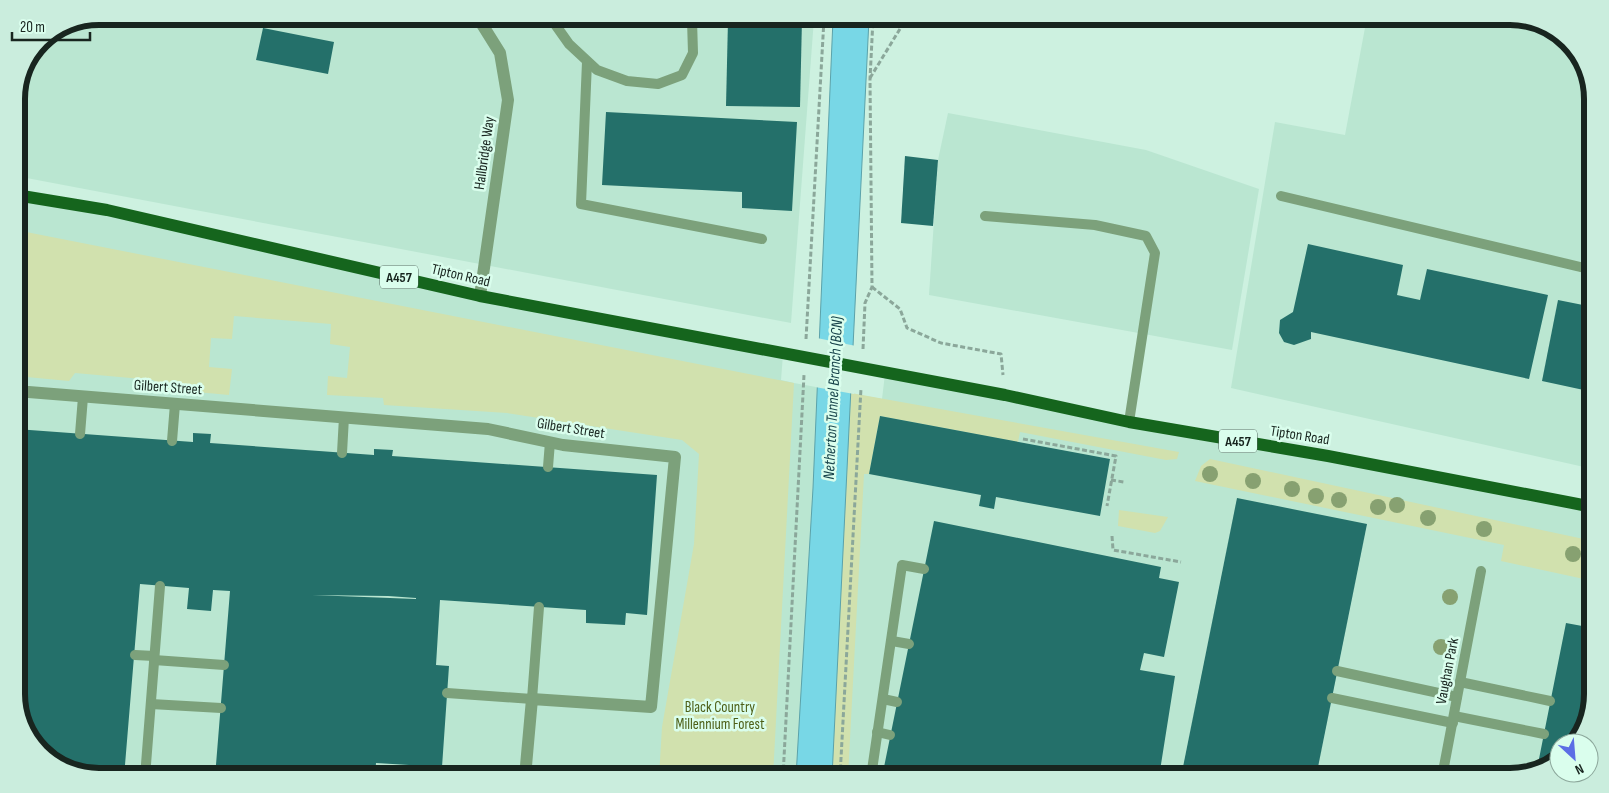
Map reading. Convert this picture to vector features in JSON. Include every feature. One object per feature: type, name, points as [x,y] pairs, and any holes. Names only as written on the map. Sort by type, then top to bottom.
[{"type":"main road","name":"Tipton Road","points":[[25,196],[106,210],[480,296],[884,374],[1005,395],[1129,422],[1328,456],[1584,505]]},
{"type":"street","name":"Hallbridge Way","points":[[480,296],[508,100],[500,53],[482,25]]},
{"type":"street","name":"Gilbert Street","points":[[25,392],[488,429],[550,442],[675,457],[650,707],[532,699]]},
{"type":"street","points":[[527,768],[532,699]]},
{"type":"lane","points":[[556,25],[569,44],[597,70],[627,82],[658,84],[682,75],[693,53],[692,25]]},
{"type":"lane","points":[[587,62],[581,204],[762,239]]},
{"type":"lane","points":[[1281,196],[1584,268]]},
{"type":"lane","points":[[985,216],[1095,225],[1146,236],[1155,253],[1129,422]]},
{"type":"lane","points":[[80,434],[83,397]]},
{"type":"lane","points":[[172,440],[175,404]]},
{"type":"lane","points":[[342,453],[344,417]]},
{"type":"lane","points":[[548,467],[550,442]]},
{"type":"lane","points":[[872,768],[902,565],[924,570]]},
{"type":"lane","name":"Vaughan Park","points":[[1444,768],[1481,571]]},
{"type":"lane","points":[[146,768],[160,586]]},
{"type":"lane","points":[[447,692],[532,699],[539,607]]},
{"type":"lane","points":[[892,641],[908,644]]},
{"type":"lane","points":[[135,655],[224,664]]},
{"type":"lane","points":[[1337,671],[1457,697]]},
{"type":"lane","points":[[1460,682],[1550,701]]},
{"type":"lane","points":[[1332,698],[1544,734]]},
{"type":"lane","points":[[883,699],[897,702]]},
{"type":"lane","points":[[151,704],[220,708]]},
{"type":"lane","points":[[877,732],[890,735]]},
{"type":"path","points":[[806,348],[824,25]]},
{"type":"path","points":[[862,352],[865,303],[872,287],[870,79],[873,25]]},
{"type":"path","points":[[870,79],[902,25]]},
{"type":"path","points":[[872,287],[900,310],[907,328],[941,343],[1001,354],[1005,395]]},
{"type":"path","points":[[783,768],[805,368]]},
{"type":"path","points":[[840,768],[861,382]]},
{"type":"path","points":[[1023,439],[1116,456],[1107,506]]},
{"type":"path","points":[[1111,480],[1124,482]]},
{"type":"path","points":[[1112,536],[1113,550],[1181,562]]},
{"type":"shaded area","points":[[814,25],[791,323],[25,178],[26,85],[38,58],[47,47],[58,38],[85,26]]},
{"type":"shaded area","points":[[1366,25],[1524,26],[1543,33],[1566,50],[1580,75],[1584,94],[1584,467],[1231,388],[1275,122],[1345,135]]},
{"type":"shaded area","points":[[948,113],[1146,150],[1259,189],[1232,350],[929,295],[938,160]]},
{"type":"shaded area","points":[[25,197],[783,354],[781,380],[794,383],[882,399],[885,374],[1584,505],[1584,694],[1583,708],[1572,733],[1549,733],[1549,756],[1543,760],[1534,764],[1510,768],[99,768],[80,765],[66,760],[43,743],[29,718],[25,699]]},
{"type":"green space","name":"Black Country Millennium Forest","points":[[25,232],[794,383],[773,768],[660,768],[662,727],[694,544],[699,454],[682,440],[507,413],[384,405],[383,398],[327,395],[328,376],[347,378],[350,347],[330,344],[331,324],[234,316],[232,339],[211,338],[209,367],[232,369],[229,395],[164,389],[153,380],[75,373],[69,381],[25,377]]},
{"type":"green space","points":[[851,393],[1179,452],[1177,459],[1166,460],[1020,432],[1018,442],[880,416],[869,474],[864,474],[848,768],[832,768]]},
{"type":"green space","points":[[1210,459],[1584,539],[1584,579],[1501,561],[1504,545],[1195,481],[1201,466]]},
{"type":"green space","points":[[1119,510],[1168,517],[1160,531],[1155,533],[1118,526]]},
{"type":"water","name":"Netherton Tunnel Branch (BCN)","points":[[833,25],[869,25],[832,768],[797,768],[813,488]]},
{"type":"pier","points":[[817,338],[856,346],[854,394],[815,387]]},
{"type":"building","points":[[728,25],[802,25],[800,107],[726,106]]},
{"type":"building","points":[[263,28],[334,42],[328,74],[256,60]]},
{"type":"building","points":[[606,112],[797,122],[792,211],[742,208],[742,192],[602,185]]},
{"type":"building","points":[[905,156],[938,160],[933,226],[901,223]]},
{"type":"building","points":[[1308,244],[1403,265],[1397,295],[1420,300],[1427,269],[1548,295],[1529,379],[1311,332],[1311,339],[1294,345],[1284,342],[1279,333],[1280,320],[1293,312]]},
{"type":"building","points":[[1558,300],[1584,305],[1584,390],[1542,381]]},
{"type":"building","points":[[880,416],[1110,459],[1100,516],[996,497],[994,509],[979,506],[981,495],[869,474]]},
{"type":"building","points":[[25,430],[193,442],[193,433],[211,434],[210,443],[374,455],[374,449],[393,450],[392,456],[657,475],[647,615],[626,613],[625,625],[586,623],[586,610],[440,600],[436,665],[449,666],[442,767],[376,763],[376,768],[216,768],[230,591],[213,590],[211,611],[187,609],[189,588],[140,584],[125,768],[90,767],[66,760],[43,743],[33,727],[26,708]],"holes":[[[312,595],[388,596],[416,599]]]},
{"type":"building","points":[[1237,498],[1367,524],[1318,768],[1183,768]]},
{"type":"building","points":[[934,521],[1161,567],[1159,578],[1179,582],[1164,657],[1144,653],[1140,670],[1175,676],[1160,768],[884,768]]},
{"type":"building","points":[[1566,623],[1584,626],[1584,694],[1580,718],[1572,733],[1549,733],[1549,756],[1538,762]]}]
